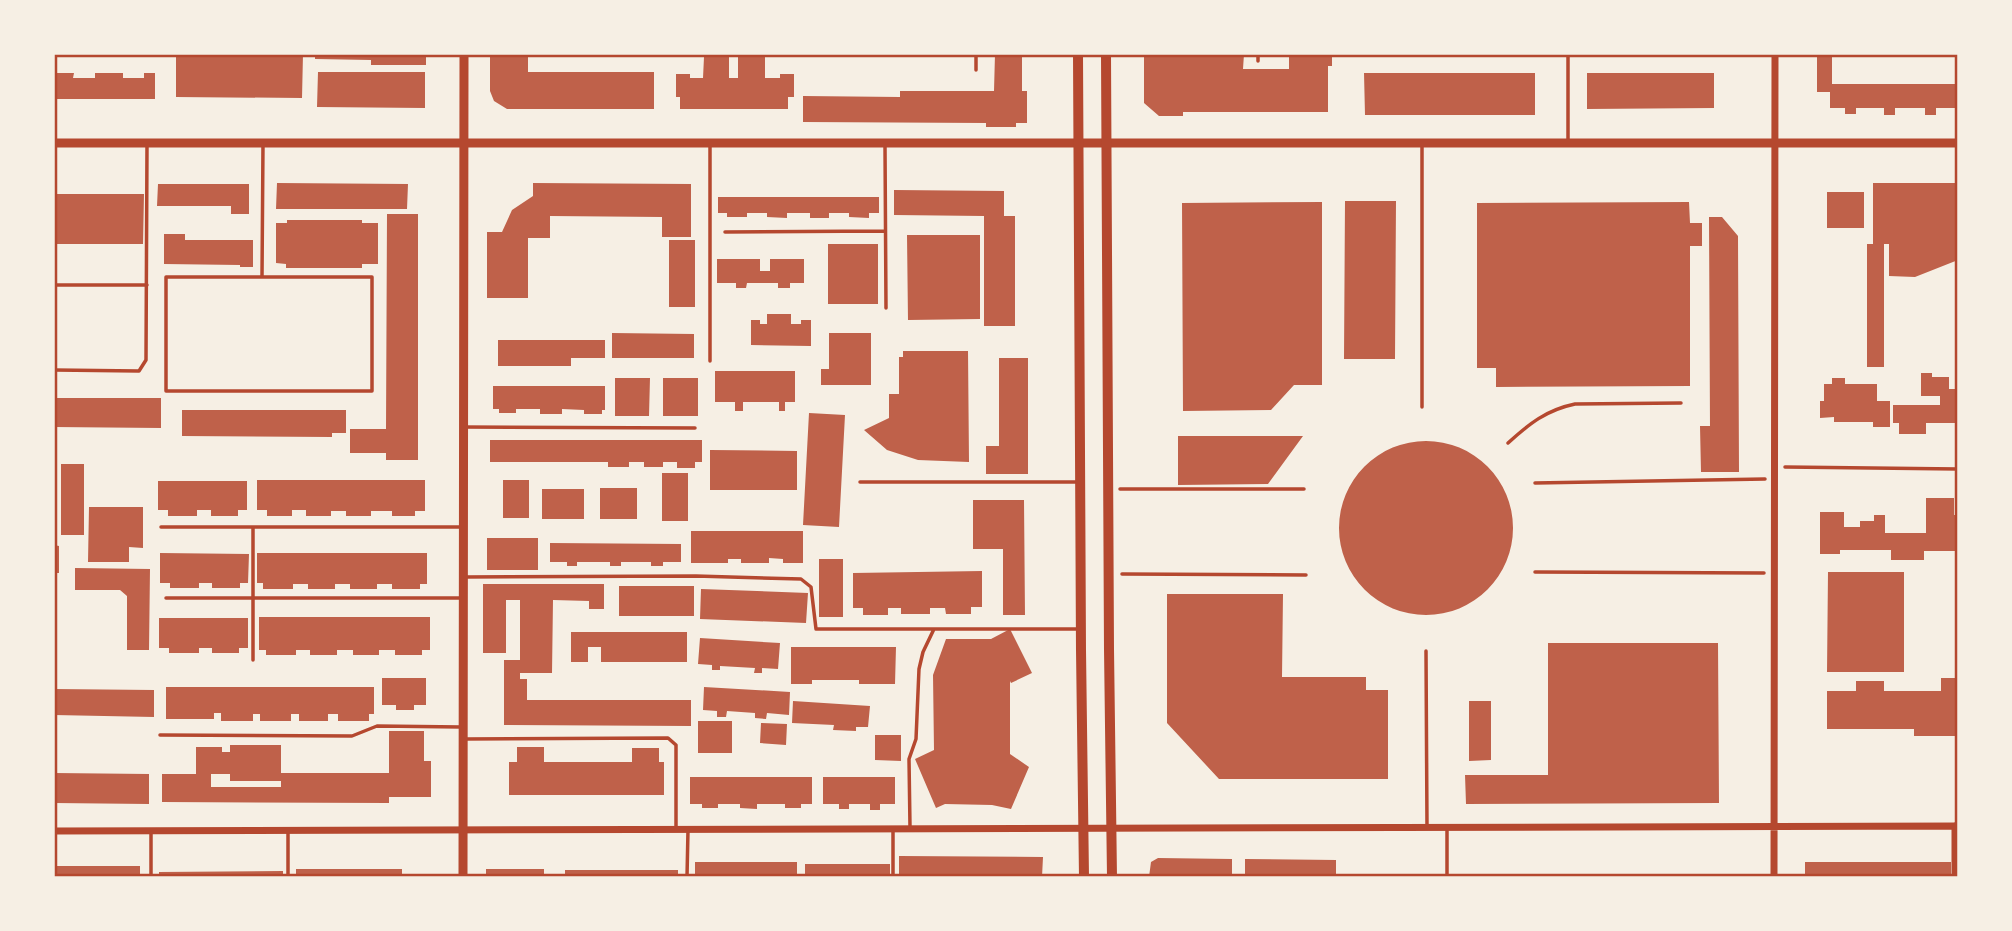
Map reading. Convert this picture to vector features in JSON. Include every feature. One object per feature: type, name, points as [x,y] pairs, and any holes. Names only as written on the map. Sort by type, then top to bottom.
[{"type":"main road","points":[[1078,54],[1084,877]]},
{"type":"main road","points":[[1106,54],[1112,877]]},
{"type":"street","points":[[463,877],[464,54]]},
{"type":"street","points":[[1774,877],[1775,54]]},
{"type":"street","points":[[54,143],[1958,143]]},
{"type":"street","points":[[54,831],[1956,826],[1955,877]]},
{"type":"lane","points":[[976,54],[976,70]]},
{"type":"lane","points":[[1258,54],[1258,61]]},
{"type":"lane","points":[[1568,54],[1568,143]]},
{"type":"lane","points":[[54,370],[139,370],[146,360],[147,143]]},
{"type":"lane","points":[[262,144],[262,277]]},
{"type":"lane","points":[[710,144],[710,361]]},
{"type":"lane","points":[[885,144],[886,308]]},
{"type":"lane","points":[[1422,144],[1422,407]]},
{"type":"lane","points":[[725,232],[885,231]]},
{"type":"lane","points":[[166,277],[262,277],[372,277],[372,391],[166,391],[166,277]]},
{"type":"lane","points":[[54,285],[147,285]]},
{"type":"lane","points":[[1508,443],[1534,419],[1561,407],[1575,404],[1681,403]]},
{"type":"lane","points":[[463,427],[695,428]]},
{"type":"lane","points":[[860,482],[1080,482]]},
{"type":"lane","points":[[161,527],[463,527]]},
{"type":"lane","points":[[253,527],[253,660]]},
{"type":"lane","points":[[463,577],[696,576],[802,579],[811,587],[816,629],[1081,629]]},
{"type":"lane","points":[[166,598],[463,598]]},
{"type":"lane","points":[[910,830],[909,759],[916,740],[919,669],[923,652],[934,629]]},
{"type":"lane","points":[[1426,651],[1427,828]]},
{"type":"lane","points":[[160,735],[352,736],[377,726],[463,727]]},
{"type":"lane","points":[[463,739],[668,738],[676,745],[676,830]]},
{"type":"lane","points":[[1447,828],[1447,877]]},
{"type":"lane","points":[[687,877],[688,830]]},
{"type":"lane","points":[[893,830],[893,877]]},
{"type":"lane","points":[[151,831],[151,877]]},
{"type":"lane","points":[[288,831],[288,877]]},
{"type":"path","points":[[1774,467],[1958,469]]},
{"type":"path","points":[[1535,483],[1774,479]]},
{"type":"path","points":[[1108,489],[1304,489]]},
{"type":"path","points":[[1535,572],[1774,573]]},
{"type":"path","points":[[1108,574],[1306,575]]},
{"type":"building","points":[[176,54],[303,54],[302,98],[176,97]]},
{"type":"building","points":[[315,54],[426,54],[426,65],[371,65],[371,60],[315,59]]},
{"type":"building","points":[[490,54],[528,54],[528,72],[654,72],[654,109],[507,109],[494,101],[490,91]]},
{"type":"building","points":[[995,54],[1022,54],[1022,91],[1027,91],[1027,123],[1016,123],[1016,127],[986,127],[986,123],[803,122],[803,96],[900,97],[900,91],[994,91]]},
{"type":"building","points":[[1144,54],[1244,54],[1243,69],[1289,69],[1289,54],[1332,54],[1332,66],[1328,66],[1328,112],[1183,112],[1183,116],[1159,116],[1144,103]]},
{"type":"building","points":[[1817,55],[1832,55],[1832,84],[1958,84],[1958,108],[1936,108],[1936,115],[1925,115],[1925,108],[1895,108],[1895,115],[1884,115],[1884,108],[1856,108],[1856,114],[1845,114],[1845,108],[1830,108],[1830,92],[1817,92]]},
{"type":"building","points":[[738,56],[765,56],[765,78],[794,74],[794,97],[788,97],[788,109],[680,109],[680,97],[676,97],[676,74],[703,78],[704,57],[729,57],[729,78],[738,78]]},
{"type":"building","points":[[318,72],[425,72],[425,108],[317,107]]},
{"type":"building","points":[[54,73],[74,73],[73,78],[95,78],[95,73],[123,73],[123,78],[144,78],[144,73],[155,73],[155,99],[54,99]]},
{"type":"building","points":[[1364,73],[1535,73],[1535,115],[1365,115]]},
{"type":"building","points":[[1587,73],[1714,73],[1714,108],[1587,109]]},
{"type":"building","points":[[277,183],[408,184],[407,209],[276,209]]},
{"type":"building","points":[[533,183],[691,184],[691,237],[662,237],[662,217],[550,216],[550,238],[528,238],[528,298],[487,298],[487,232],[502,232],[512,210],[533,196]]},
{"type":"building","points":[[1873,183],[1958,183],[1958,260],[1915,277],[1889,276],[1889,244],[1884,244],[1884,367],[1867,367],[1867,244],[1873,244]]},
{"type":"building","points":[[158,184],[249,184],[249,214],[231,214],[231,206],[157,206]]},
{"type":"building","points":[[894,190],[1004,191],[1004,216],[1015,216],[1015,326],[984,326],[984,216],[894,215]]},
{"type":"building","points":[[1827,192],[1864,192],[1864,228],[1827,228]]},
{"type":"building","points":[[54,194],[144,194],[143,244],[54,244]]},
{"type":"building","points":[[718,197],[879,197],[879,213],[869,213],[869,218],[849,217],[849,213],[829,213],[829,218],[810,218],[810,213],[787,213],[787,218],[767,217],[767,213],[727,217],[727,213],[718,213]]},
{"type":"building","points":[[1345,201],[1396,201],[1395,359],[1344,359]]},
{"type":"building","points":[[1322,202],[1322,385],[1294,385],[1271,410],[1183,411],[1182,203]]},
{"type":"building","points":[[1689,202],[1690,223],[1702,223],[1702,246],[1690,246],[1690,386],[1496,387],[1496,368],[1477,368],[1477,203]]},
{"type":"building","points":[[387,214],[418,214],[418,460],[386,460],[386,453],[350,453],[350,429],[386,429]]},
{"type":"building","points":[[1709,217],[1722,217],[1738,236],[1739,472],[1701,472],[1700,426],[1710,426]]},
{"type":"building","points":[[287,220],[362,220],[362,223],[378,223],[378,264],[362,264],[362,268],[286,268],[286,264],[276,263],[276,223],[287,223]]},
{"type":"building","points":[[164,234],[185,234],[185,240],[253,240],[253,267],[164,264]]},
{"type":"building","points":[[907,235],[980,235],[980,319],[908,320]]},
{"type":"building","points":[[669,240],[695,240],[695,307],[669,307]]},
{"type":"building","points":[[828,244],[878,244],[878,304],[828,304]]},
{"type":"building","points":[[717,259],[760,259],[760,271],[770,271],[770,259],[804,259],[804,283],[790,283],[790,288],[778,288],[778,283],[747,283],[746,288],[736,288],[736,283],[717,283]]},
{"type":"building","points":[[767,314],[791,314],[791,324],[811,320],[811,346],[751,345],[751,320],[760,320],[760,324],[767,324]]},
{"type":"building","points":[[612,333],[694,334],[694,358],[612,358]]},
{"type":"building","points":[[829,333],[871,333],[871,385],[821,385],[821,369],[829,369]]},
{"type":"building","points":[[498,340],[605,340],[605,358],[571,358],[571,366],[498,366]]},
{"type":"building","points":[[903,351],[968,351],[969,462],[918,460],[887,450],[864,430],[889,418],[889,394],[899,394],[899,357],[903,357]]},
{"type":"building","points":[[999,358],[1028,358],[1028,474],[986,474],[986,446],[999,446]]},
{"type":"building","points":[[715,371],[795,371],[795,402],[785,402],[785,411],[779,411],[779,402],[743,402],[743,411],[735,411],[735,402],[715,402]]},
{"type":"building","points":[[1921,373],[1932,373],[1932,377],[1949,377],[1949,389],[1958,389],[1958,423],[1926,423],[1926,434],[1899,434],[1899,423],[1893,423],[1893,405],[1940,405],[1940,396],[1921,396]]},
{"type":"building","points":[[615,378],[650,378],[649,416],[615,416]]},
{"type":"building","points":[[663,378],[698,378],[698,416],[663,416]]},
{"type":"building","points":[[1832,378],[1845,378],[1845,384],[1877,384],[1877,401],[1890,401],[1890,427],[1873,427],[1873,422],[1834,422],[1834,417],[1820,418],[1824,384],[1832,384]]},
{"type":"building","points":[[493,386],[605,386],[605,410],[602,410],[602,414],[584,414],[584,410],[562,409],[562,414],[540,414],[540,409],[516,409],[516,413],[499,413],[499,409],[493,409]]},
{"type":"building","points":[[54,398],[161,398],[161,428],[54,427]]},
{"type":"building","points":[[182,410],[346,410],[346,433],[332,433],[332,437],[182,436]]},
{"type":"building","points":[[809,413],[845,415],[839,527],[803,525]]},
{"type":"building","points":[[1178,436],[1303,436],[1268,484],[1178,485]]},
{"type":"building","points":[[490,440],[702,440],[702,462],[695,462],[695,468],[677,468],[677,462],[663,462],[663,467],[644,467],[644,462],[629,462],[629,467],[608,467],[608,462],[490,462]]},
{"type":"building","points":[[1426,441],[1459,447],[1488,466],[1507,495],[1513,528],[1507,561],[1488,590],[1459,609],[1426,615],[1393,609],[1364,590],[1345,561],[1339,528],[1345,495],[1364,466],[1393,447]]},
{"type":"building","points":[[710,450],[797,451],[797,490],[710,490]]},
{"type":"building","points":[[61,464],[84,464],[84,535],[61,535]]},
{"type":"building","points":[[662,473],[688,473],[688,521],[662,521]]},
{"type":"building","points":[[257,480],[425,480],[425,511],[415,511],[415,516],[392,516],[392,511],[371,511],[371,516],[346,516],[346,511],[331,511],[331,516],[306,516],[306,510],[292,510],[292,516],[267,516],[267,510],[257,510]]},
{"type":"building","points":[[503,480],[529,480],[529,518],[503,518]]},
{"type":"building","points":[[158,481],[247,481],[247,510],[238,510],[238,516],[211,516],[211,510],[197,510],[197,516],[168,516],[168,510],[158,510]]},
{"type":"building","points":[[600,488],[637,488],[637,519],[600,519]]},
{"type":"building","points":[[542,489],[584,489],[584,519],[542,519]]},
{"type":"building","points":[[1926,498],[1954,498],[1954,515],[1958,515],[1958,551],[1924,551],[1924,560],[1891,560],[1891,550],[1840,550],[1840,554],[1820,554],[1820,512],[1844,512],[1844,527],[1860,527],[1860,521],[1874,521],[1874,515],[1885,515],[1885,533],[1926,533]]},
{"type":"building","points":[[973,500],[1024,500],[1025,615],[1003,615],[1003,549],[973,549]]},
{"type":"building","points":[[89,507],[143,507],[143,548],[129,547],[129,562],[88,562]]},
{"type":"building","points":[[691,531],[803,531],[803,563],[783,563],[783,559],[769,558],[769,563],[741,563],[741,559],[728,559],[728,563],[691,563]]},
{"type":"building","points":[[487,538],[538,538],[538,570],[487,570]]},
{"type":"building","points":[[550,543],[681,544],[681,562],[663,562],[663,566],[651,566],[651,562],[621,562],[621,566],[610,566],[610,562],[577,562],[577,566],[567,566],[567,562],[550,562]]},
{"type":"building","points":[[54,545],[59,546],[59,573],[54,573]]},
{"type":"building","points":[[160,553],[249,554],[248,583],[240,583],[240,588],[212,588],[212,583],[199,583],[199,588],[170,588],[170,583],[160,583]]},
{"type":"building","points":[[257,553],[427,553],[427,584],[420,584],[420,589],[392,589],[392,584],[377,584],[377,589],[350,589],[350,584],[335,584],[335,589],[308,589],[308,584],[293,584],[293,589],[263,589],[263,583],[257,583]]},
{"type":"building","points":[[819,559],[843,559],[843,617],[819,617]]},
{"type":"building","points":[[75,568],[150,569],[149,650],[127,650],[127,596],[120,590],[75,590]]},
{"type":"building","points":[[982,571],[982,607],[971,607],[971,614],[946,614],[945,608],[930,608],[930,614],[901,614],[901,608],[888,608],[888,615],[863,615],[863,608],[853,608],[853,573]]},
{"type":"building","points":[[1828,572],[1904,572],[1904,672],[1827,672]]},
{"type":"building","points":[[483,584],[604,584],[604,609],[589,609],[589,601],[553,600],[552,673],[520,673],[520,679],[527,679],[527,700],[691,700],[691,726],[504,725],[504,660],[520,660],[520,600],[506,600],[506,653],[483,653]]},
{"type":"building","points":[[619,586],[694,586],[694,616],[619,616]]},
{"type":"building","points":[[701,589],[808,593],[806,623],[700,619]]},
{"type":"building","points":[[1167,594],[1283,594],[1282,677],[1366,677],[1366,690],[1388,690],[1388,779],[1219,779],[1167,723]]},
{"type":"building","points":[[259,617],[430,617],[430,650],[422,650],[422,655],[395,655],[395,650],[379,650],[379,655],[353,655],[353,650],[337,650],[337,655],[310,655],[310,650],[296,650],[296,655],[266,655],[266,650],[259,650]]},
{"type":"building","points":[[159,618],[248,618],[248,648],[239,648],[239,653],[212,653],[212,648],[199,648],[199,653],[169,653],[169,648],[159,648]]},
{"type":"building","points":[[1010,629],[1032,673],[1011,683],[1010,681],[1010,754],[1029,767],[1011,809],[992,805],[945,804],[936,808],[915,759],[934,750],[933,675],[946,639],[991,639]]},
{"type":"building","points":[[571,632],[687,632],[687,662],[601,662],[601,647],[588,647],[588,662],[571,662]]},
{"type":"building","points":[[700,638],[780,643],[778,669],[762,668],[762,673],[754,673],[755,668],[720,666],[720,670],[712,670],[712,665],[698,664]]},
{"type":"building","points":[[1548,643],[1718,643],[1719,803],[1466,804],[1465,775],[1548,775]]},
{"type":"building","points":[[791,647],[896,647],[895,684],[859,684],[859,680],[812,680],[812,684],[791,684]]},
{"type":"building","points":[[382,678],[426,678],[426,705],[414,705],[414,710],[396,710],[396,705],[382,705]]},
{"type":"building","points":[[1941,678],[1958,678],[1958,736],[1914,736],[1914,729],[1827,729],[1827,691],[1856,691],[1856,681],[1884,681],[1884,691],[1941,691]]},
{"type":"building","points":[[166,687],[374,687],[374,714],[369,714],[369,721],[338,721],[338,714],[328,714],[328,721],[299,721],[299,714],[291,714],[291,721],[260,721],[260,714],[253,714],[253,721],[221,721],[221,713],[214,713],[214,719],[166,719]]},
{"type":"building","points":[[704,687],[790,692],[789,715],[767,713],[766,719],[755,718],[755,713],[727,711],[726,717],[717,717],[717,711],[703,710]]},
{"type":"building","points":[[54,689],[154,690],[154,717],[54,715]]},
{"type":"building","points":[[793,701],[870,706],[868,727],[856,727],[856,731],[833,730],[834,725],[792,723]]},
{"type":"building","points":[[1469,701],[1491,701],[1491,760],[1469,761]]},
{"type":"building","points":[[698,721],[732,721],[732,753],[698,753]]},
{"type":"building","points":[[761,723],[787,724],[786,745],[760,743]]},
{"type":"building","points":[[389,731],[424,731],[424,761],[431,761],[431,797],[389,797],[389,803],[162,802],[162,774],[196,774],[196,747],[222,747],[222,752],[230,752],[230,745],[281,745],[281,773],[389,773]],"holes":[[[211,774],[230,774],[230,781],[281,781],[281,787],[211,787]]]},
{"type":"building","points":[[875,735],[901,735],[901,761],[875,760]]},
{"type":"building","points":[[517,747],[544,747],[544,762],[632,762],[632,748],[659,748],[659,762],[664,762],[664,795],[509,795],[509,762],[517,762]]},
{"type":"building","points":[[54,773],[149,774],[149,804],[54,803]]},
{"type":"building","points":[[690,777],[812,777],[812,804],[801,804],[801,808],[785,808],[785,804],[757,804],[757,809],[740,808],[740,804],[718,804],[718,808],[702,808],[702,804],[690,804]]},
{"type":"building","points":[[823,777],[895,777],[895,804],[880,804],[880,810],[870,810],[870,804],[849,804],[849,809],[839,809],[839,804],[823,804]]},
{"type":"building","points":[[899,856],[1043,857],[1042,877],[899,877]]},
{"type":"building","points":[[1158,858],[1232,859],[1232,877],[1149,877],[1151,862]]},
{"type":"building","points":[[1245,859],[1336,860],[1336,877],[1245,877]]},
{"type":"building","points":[[695,862],[797,862],[797,877],[695,877]]},
{"type":"building","points":[[1805,862],[1951,862],[1951,877],[1805,877]]},
{"type":"building","points":[[805,864],[890,864],[890,877],[805,877]]},
{"type":"building","points":[[54,866],[140,866],[140,877],[54,877]]},
{"type":"building","points":[[296,869],[402,869],[402,877],[296,877]]},
{"type":"building","points":[[486,869],[544,869],[544,877],[486,877]]},
{"type":"building","points":[[565,870],[678,870],[678,877],[565,877]]},
{"type":"building","points":[[283,871],[283,877],[159,877],[159,872]]}]
